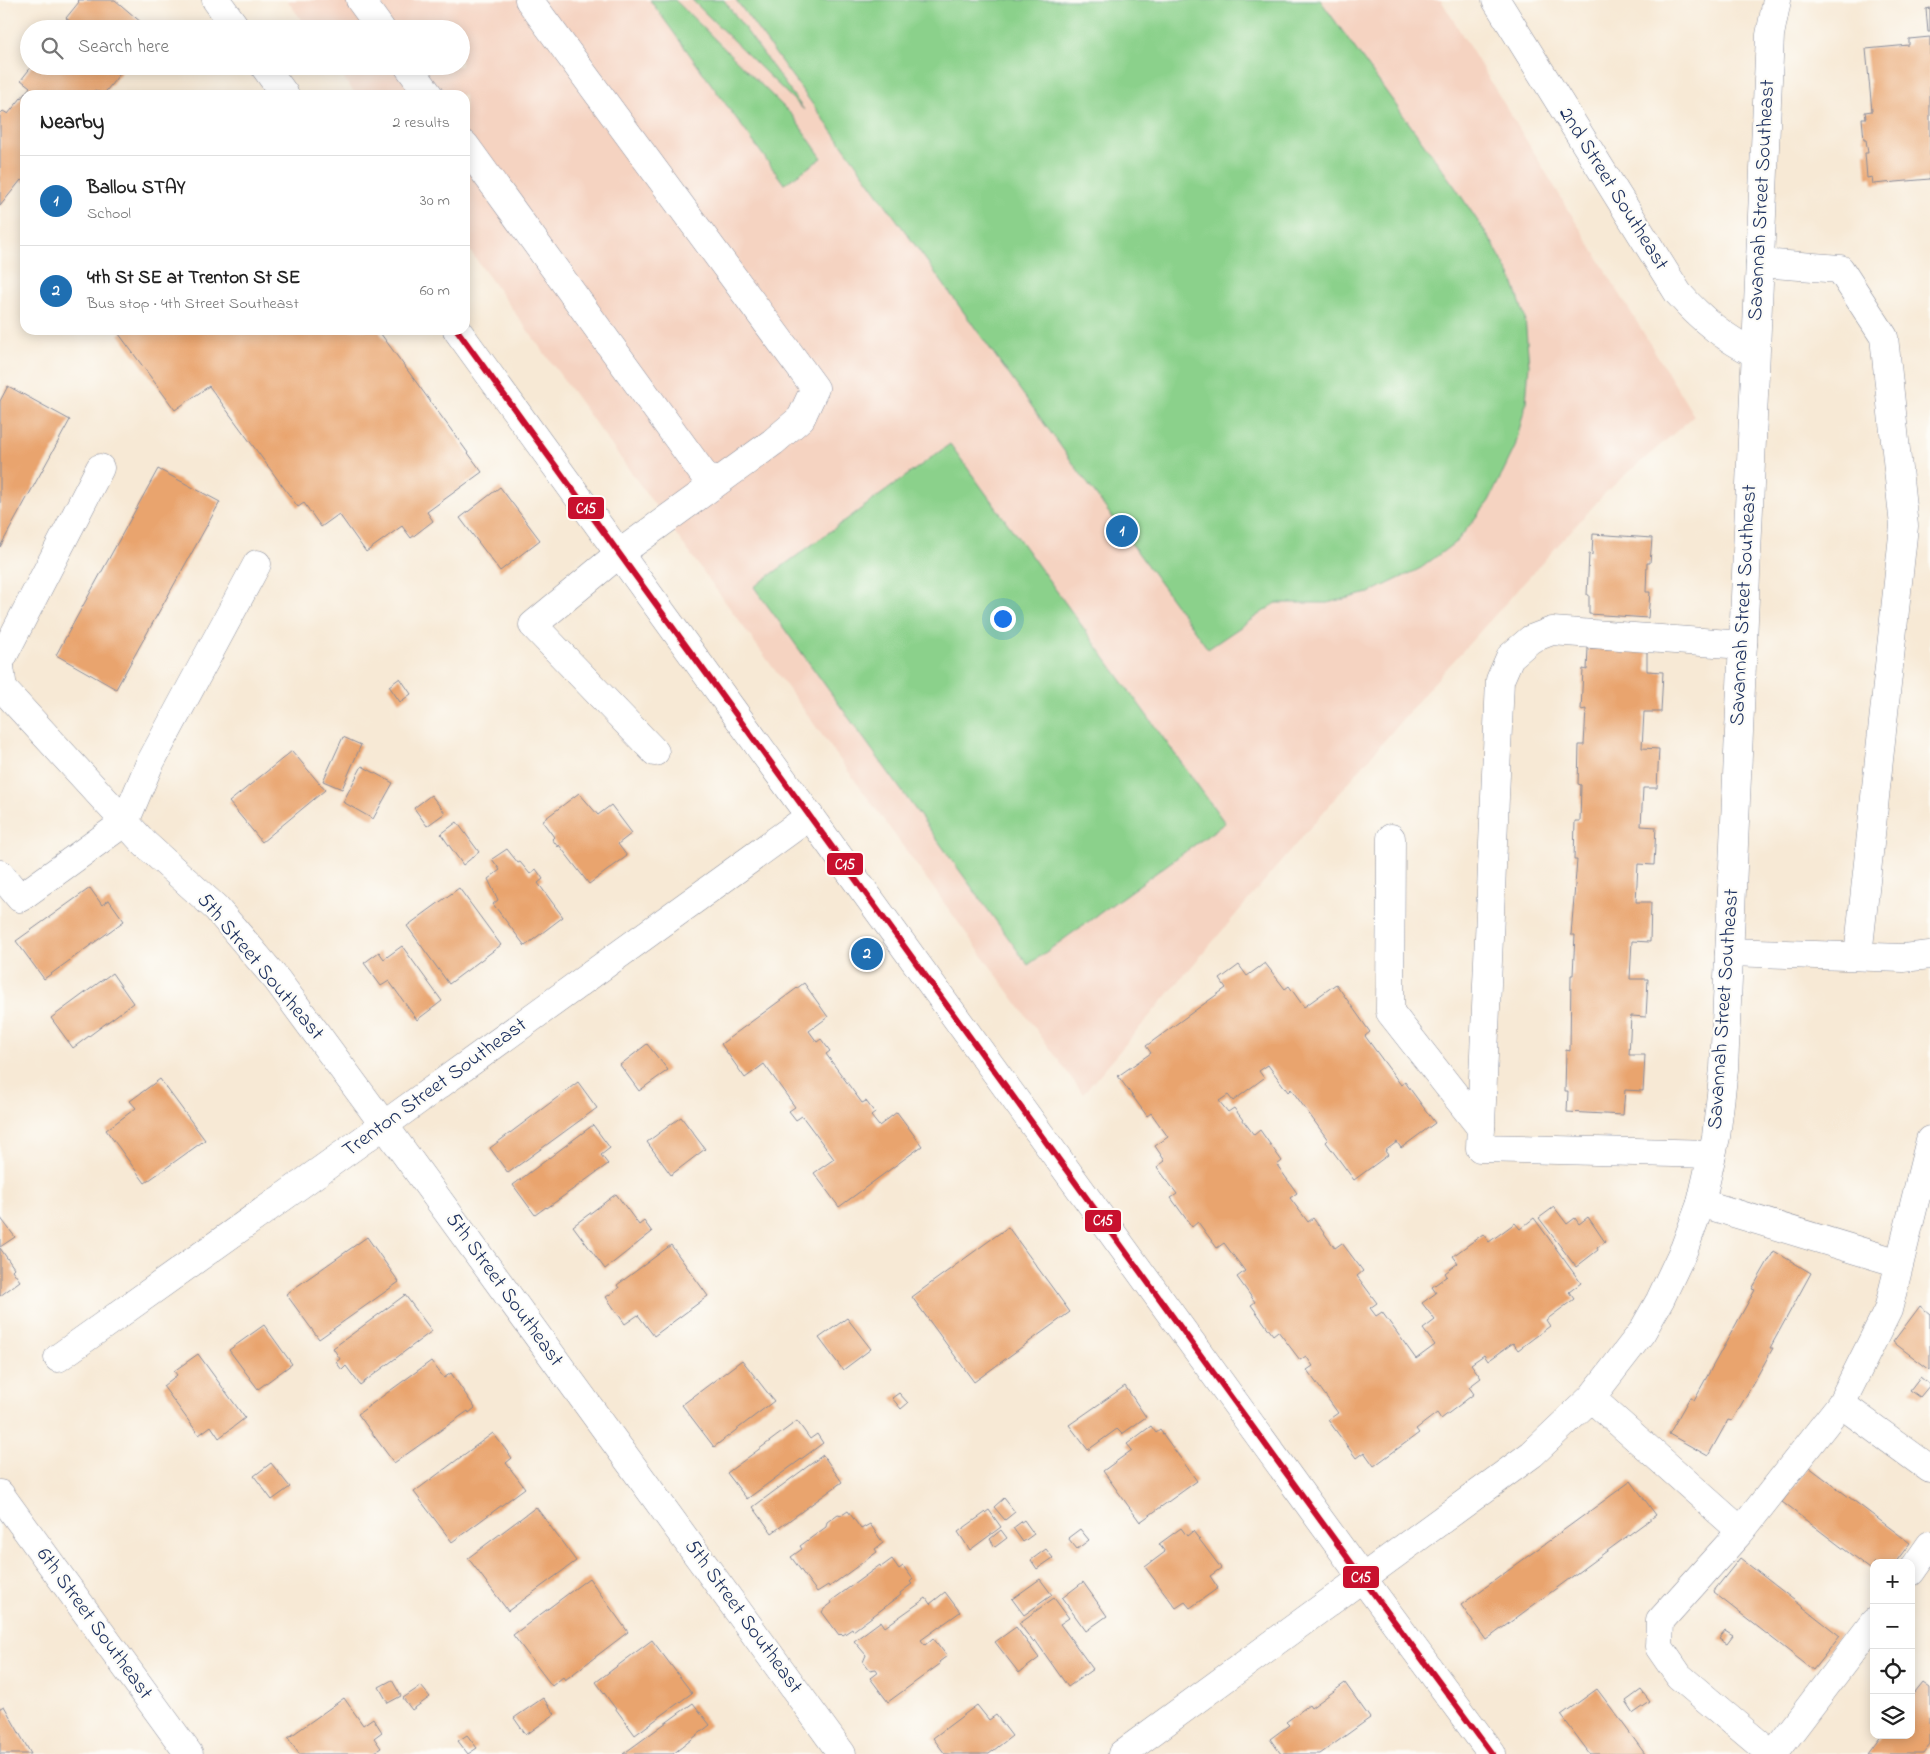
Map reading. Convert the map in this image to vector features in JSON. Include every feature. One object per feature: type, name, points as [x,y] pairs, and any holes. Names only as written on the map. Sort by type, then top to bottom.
[{"type":"street","points":[[216,0],[230,20]]},
{"type":"street","points":[[360,0],[374,20]]},
{"type":"street","points":[[529,0],[815,388],[801,418],[774,442],[620,553],[533,625],[655,752]]},
{"type":"street","name":"2nd Street Southeast","points":[[1496,0],[1678,293],[1704,320],[1755,353]]},
{"type":"street","name":"Savannah Street Southeast","points":[[1122,1754],[1532,1454],[1590,1398],[1642,1332],[1660,1300],[1684,1249],[1701,1202],[1716,1137],[1724,1069],[1770,35],[1777,0]]},
{"type":"street","points":[[271,75],[282,90]]},
{"type":"street","points":[[415,75],[425,90]]},
{"type":"street","points":[[470,152],[712,486]]},
{"type":"street","points":[[1760,262],[1840,269],[1884,337],[1904,526],[1858,956]]},
{"type":"street","points":[[461,335],[1492,1754]]},
{"type":"street","points":[[0,662],[100,468]]},
{"type":"street","points":[[0,874],[20,898],[125,822],[149,765],[257,564]]},
{"type":"street","points":[[1712,1154],[1480,1148],[1500,680],[1510,657],[1531,639],[1552,631],[1743,645]]},
{"type":"street","name":"5th Street Southeast","points":[[0,667],[3,689],[145,844],[216,908],[276,980],[384,1125],[842,1754]]},
{"type":"street","name":"Trenton Street Southeast","points":[[58,1358],[384,1125],[810,816]]},
{"type":"street","points":[[1391,838],[1390,1012],[1481,1128]]},
{"type":"street","points":[[1729,952],[1904,958],[1930,955]]},
{"type":"street","points":[[1870,1627],[1772,1754],[1679,1676],[1659,1647],[1660,1621],[1741,1531],[1841,1404],[1888,1310],[1930,1140]]},
{"type":"street","points":[[1701,1202],[1899,1263]]},
{"type":"street","points":[[1590,1398],[1741,1531]]},
{"type":"street","points":[[1841,1404],[1930,1468]]},
{"type":"street","name":"6th Street Southeast","points":[[0,1494],[189,1754]]},
{"type":"street","points":[[1915,1566],[1930,1545]]},
{"type":"shaded area","points":[[287,0],[1441,0],[1694,416],[1606,492],[1429,688],[1083,1094],[470,251],[470,90],[352,90],[342,75],[470,75],[470,20],[301,20]]},
{"type":"green space","points":[[650,0],[675,0],[792,115],[822,158],[784,184]]},
{"type":"green space","points":[[692,0],[724,0],[804,110]]},
{"type":"green space","points":[[736,0],[1320,0],[1455,187],[1493,244],[1513,281],[1525,318],[1529,365],[1526,403],[1515,447],[1489,501],[1457,541],[1421,568],[1369,593],[1327,603],[1276,603],[1208,649]]},
{"type":"green space","points":[[950,444],[1225,823],[1028,965],[754,587]]},
{"type":"building","points":[[77,0],[115,0],[138,20],[68,20],[66,18],[79,2]]},
{"type":"building","points":[[1930,8],[1930,32],[1928,32],[1926,9]]},
{"type":"building","points":[[1930,37],[1930,179],[1873,184],[1872,177],[1867,178],[1865,153],[1868,153],[1866,140],[1864,140],[1862,118],[1866,118],[1865,112],[1872,111],[1866,49],[1909,45],[1909,39]]},
{"type":"building","points":[[25,75],[119,75],[107,90],[28,90],[30,87],[21,80]]},
{"type":"building","points":[[20,99],[20,181],[0,206],[0,114],[3,111],[8,114]]},
{"type":"building","points":[[120,335],[382,335],[482,472],[427,512],[433,521],[411,538],[402,526],[366,552],[339,514],[321,527],[304,503],[298,507],[209,386],[175,410]]},
{"type":"building","points":[[8,386],[70,420],[0,547],[0,401]]},
{"type":"building","points":[[158,469],[220,502],[116,689],[56,655]]},
{"type":"building","points":[[500,487],[540,540],[500,571],[460,518]]},
{"type":"building","points":[[1593,534],[1652,538],[1650,563],[1647,563],[1646,592],[1650,592],[1648,618],[1589,614],[1589,595],[1587,595],[1589,554],[1592,555]]},
{"type":"building","points":[[1588,648],[1647,651],[1647,671],[1663,672],[1661,712],[1644,712],[1642,748],[1659,749],[1657,788],[1643,788],[1641,826],[1656,827],[1654,865],[1638,864],[1636,902],[1651,902],[1650,942],[1632,941],[1630,979],[1648,979],[1646,1017],[1631,1016],[1629,1055],[1645,1055],[1643,1091],[1625,1090],[1623,1115],[1567,1112],[1568,1091],[1565,1091],[1566,1050],[1570,1051],[1571,975],[1573,975],[1575,935],[1571,935],[1577,860],[1574,860],[1575,821],[1580,821],[1581,785],[1578,784],[1579,745],[1584,745],[1586,709],[1581,710],[1583,669],[1587,670]]},
{"type":"building","points":[[400,678],[411,694],[400,702],[389,686]]},
{"type":"building","points":[[343,737],[361,745],[342,789],[323,781]]},
{"type":"building","points":[[292,751],[325,790],[262,842],[229,802]]},
{"type":"building","points":[[362,766],[393,783],[373,819],[343,802]]},
{"type":"building","points":[[579,793],[598,815],[611,805],[632,833],[618,844],[627,856],[589,884],[559,845],[558,847],[552,839],[554,837],[542,821]]},
{"type":"building","points":[[431,795],[445,813],[427,826],[414,808]]},
{"type":"building","points":[[457,822],[479,852],[463,865],[441,834]]},
{"type":"building","points":[[507,849],[530,874],[536,869],[543,879],[538,883],[563,917],[525,946],[493,904],[498,900],[488,879],[500,870],[492,859]]},
{"type":"building","points":[[90,888],[102,905],[109,900],[124,921],[44,979],[16,941]]},
{"type":"building","points":[[459,888],[501,945],[449,984],[407,926]]},
{"type":"building","points":[[402,946],[442,1001],[417,1020],[389,981],[381,986],[364,963],[379,952],[384,959]]},
{"type":"building","points":[[1265,963],[1285,989],[1289,986],[1304,1007],[1336,984],[1370,1032],[1365,1036],[1401,1085],[1405,1082],[1435,1123],[1401,1148],[1397,1142],[1385,1151],[1388,1155],[1354,1180],[1291,1089],[1288,1092],[1268,1065],[1259,1071],[1264,1078],[1233,1101],[1228,1095],[1219,1101],[1228,1112],[1234,1108],[1254,1135],[1260,1130],[1282,1161],[1277,1165],[1297,1193],[1290,1198],[1308,1222],[1313,1218],[1335,1248],[1342,1243],[1363,1271],[1357,1276],[1377,1303],[1370,1308],[1376,1316],[1382,1312],[1416,1359],[1435,1345],[1423,1329],[1435,1320],[1422,1303],[1436,1293],[1432,1287],[1447,1276],[1445,1273],[1458,1263],[1453,1256],[1483,1234],[1489,1242],[1515,1223],[1520,1229],[1534,1218],[1581,1283],[1569,1292],[1574,1299],[1546,1320],[1550,1326],[1518,1350],[1513,1343],[1488,1361],[1484,1355],[1471,1364],[1481,1378],[1469,1387],[1474,1394],[1441,1419],[1437,1413],[1416,1429],[1419,1433],[1374,1466],[1364,1452],[1356,1458],[1328,1420],[1338,1413],[1307,1370],[1313,1366],[1306,1356],[1300,1360],[1278,1331],[1273,1335],[1251,1305],[1255,1302],[1237,1277],[1245,1271],[1224,1243],[1217,1248],[1198,1222],[1192,1227],[1171,1198],[1177,1194],[1157,1167],[1165,1161],[1155,1146],[1168,1137],[1151,1113],[1147,1116],[1118,1076],[1151,1053],[1146,1046],[1226,988],[1220,979],[1239,965],[1247,976]]},
{"type":"building","points":[[112,973],[133,1003],[73,1048],[51,1018]]},
{"type":"building","points":[[804,983],[828,1017],[809,1031],[817,1042],[821,1039],[830,1051],[826,1054],[862,1103],[866,1101],[875,1113],[871,1116],[879,1126],[897,1112],[922,1146],[839,1207],[814,1173],[834,1159],[802,1116],[796,1120],[789,1111],[795,1107],[764,1064],[745,1078],[721,1044]]},
{"type":"building","points":[[647,1044],[668,1070],[639,1091],[620,1065]]},
{"type":"building","points":[[160,1079],[205,1140],[145,1183],[106,1130],[136,1108],[130,1101]]},
{"type":"building","points":[[578,1082],[597,1108],[508,1173],[490,1148]]},
{"type":"building","points":[[681,1117],[705,1149],[671,1175],[647,1142]]},
{"type":"building","points":[[593,1125],[610,1148],[601,1155],[608,1164],[535,1215],[513,1185]]},
{"type":"building","points":[[616,1194],[639,1225],[644,1221],[652,1232],[605,1269],[573,1226]]},
{"type":"building","points":[[1554,1207],[1567,1224],[1575,1218],[1579,1224],[1588,1217],[1605,1242],[1576,1267],[1539,1218]]},
{"type":"building","points":[[0,1217],[15,1237],[0,1247]]},
{"type":"building","points":[[1008,1227],[1070,1312],[974,1382],[912,1297]]},
{"type":"building","points":[[367,1237],[399,1282],[319,1339],[286,1294]]},
{"type":"building","points":[[671,1245],[708,1296],[654,1336],[638,1315],[625,1324],[606,1297],[619,1288],[617,1285]]},
{"type":"building","points":[[0,1248],[14,1268],[12,1270],[20,1281],[0,1296]]},
{"type":"building","points":[[1774,1251],[1811,1273],[1770,1348],[1773,1348],[1732,1421],[1728,1420],[1708,1456],[1669,1434],[1690,1397],[1694,1400],[1755,1290],[1752,1289]]},
{"type":"building","points":[[405,1295],[432,1331],[360,1385],[346,1366],[342,1370],[336,1362],[340,1359],[333,1348]]},
{"type":"building","points":[[1920,1306],[1930,1314],[1930,1370],[1893,1342]]},
{"type":"building","points":[[847,1318],[871,1349],[843,1370],[819,1338]]},
{"type":"building","points":[[264,1325],[292,1364],[258,1389],[229,1350]]},
{"type":"building","points":[[198,1354],[245,1418],[219,1438],[211,1426],[199,1435],[163,1386],[177,1375],[174,1371]]},
{"type":"building","points":[[742,1360],[774,1401],[714,1447],[682,1405]]},
{"type":"building","points":[[431,1361],[444,1378],[451,1373],[475,1408],[394,1463],[358,1414]]},
{"type":"building","points":[[1920,1377],[1930,1385],[1920,1397],[1910,1390]]},
{"type":"building","points":[[1125,1386],[1146,1417],[1122,1434],[1117,1429],[1088,1450],[1069,1425]]},
{"type":"building","points":[[899,1393],[908,1403],[901,1409],[892,1398]]},
{"type":"building","points":[[797,1421],[810,1439],[817,1434],[823,1443],[747,1499],[727,1473]]},
{"type":"building","points":[[1151,1426],[1156,1433],[1160,1430],[1197,1481],[1140,1522],[1103,1471],[1132,1450],[1127,1444]]},
{"type":"building","points":[[493,1433],[512,1458],[506,1463],[525,1488],[452,1542],[414,1492]]},
{"type":"building","points":[[823,1455],[842,1482],[772,1533],[753,1507]]},
{"type":"building","points":[[271,1463],[290,1487],[272,1500],[254,1476]]},
{"type":"building","points":[[1809,1467],[1910,1543],[1898,1559],[1870,1559],[1870,1569],[1782,1502]]},
{"type":"building","points":[[1631,1481],[1656,1515],[1486,1640],[1461,1605]]},
{"type":"building","points":[[1004,1498],[1015,1512],[1005,1520],[994,1507]]},
{"type":"building","points":[[536,1507],[576,1561],[508,1611],[468,1558]]},
{"type":"building","points":[[989,1510],[1001,1527],[970,1550],[958,1532]]},
{"type":"building","points":[[848,1511],[861,1529],[870,1524],[883,1543],[875,1549],[877,1552],[829,1587],[828,1585],[817,1592],[791,1557],[802,1549],[800,1546],[826,1527],[827,1522],[838,1514],[842,1515]]},
{"type":"building","points":[[1024,1520],[1034,1534],[1023,1542],[1013,1528]]},
{"type":"building","points":[[1181,1528],[1187,1536],[1193,1531],[1221,1568],[1210,1576],[1218,1588],[1190,1608],[1185,1602],[1176,1608],[1145,1567],[1165,1552],[1159,1544]]},
{"type":"building","points":[[1080,1529],[1089,1540],[1077,1549],[1068,1538]]},
{"type":"building","points":[[1001,1530],[1007,1538],[995,1547],[990,1539]]},
{"type":"building","points":[[1046,1549],[1053,1558],[1037,1569],[1031,1560]]},
{"type":"building","points":[[1740,1558],[1840,1636],[1813,1670],[1713,1592]]},
{"type":"building","points":[[892,1559],[899,1569],[903,1566],[913,1579],[910,1582],[912,1584],[900,1593],[901,1595],[853,1631],[852,1629],[843,1635],[841,1633],[839,1635],[822,1612],[824,1609],[832,1603],[831,1601],[880,1565],[881,1567]]},
{"type":"building","points":[[589,1578],[628,1632],[565,1680],[563,1677],[552,1686],[513,1635]]},
{"type":"building","points":[[1040,1579],[1052,1595],[1024,1615],[1012,1599]]},
{"type":"building","points":[[1083,1582],[1107,1616],[1086,1631],[1062,1598]]},
{"type":"building","points":[[945,1592],[960,1612],[921,1640],[925,1645],[933,1638],[947,1656],[939,1662],[940,1664],[888,1702],[870,1678],[878,1672],[876,1669],[869,1670],[863,1662],[866,1655],[854,1641],[881,1621],[885,1627],[926,1598],[930,1604]]},
{"type":"building","points":[[1054,1598],[1069,1618],[1060,1624],[1093,1669],[1068,1687],[1035,1640],[1033,1642],[1019,1623]]},
{"type":"building","points":[[1016,1627],[1039,1658],[1019,1673],[995,1642]]},
{"type":"building","points":[[1725,1631],[1733,1636],[1727,1644],[1719,1639]]},
{"type":"building","points":[[652,1640],[692,1693],[635,1735],[596,1682]]},
{"type":"building","points":[[392,1680],[401,1696],[388,1703],[379,1687]]},
{"type":"building","points":[[1345,1683],[1370,1718],[1320,1754],[1281,1754],[1270,1739],[1289,1725],[1286,1722],[1309,1705],[1311,1708]]},
{"type":"building","points":[[1923,1683],[1930,1688],[1930,1745],[1923,1754],[1868,1754],[1879,1739],[1915,1739],[1915,1693]]},
{"type":"building","points":[[421,1686],[430,1697],[412,1710],[403,1698]]},
{"type":"building","points":[[1597,1689],[1645,1754],[1590,1754],[1561,1715]]},
{"type":"building","points":[[1641,1690],[1650,1702],[1634,1713],[1626,1701]]},
{"type":"building","points":[[344,1698],[363,1725],[373,1718],[382,1732],[374,1738],[381,1748],[372,1754],[299,1754],[288,1738]]},
{"type":"building","points":[[543,1698],[555,1714],[526,1735],[514,1718]]},
{"type":"building","points":[[693,1703],[710,1725],[673,1754],[623,1754]]},
{"type":"building","points":[[977,1705],[989,1720],[996,1715],[1012,1736],[989,1754],[945,1754],[933,1738]]},
{"type":"building","points":[[4,1706],[31,1754],[0,1754],[0,1708]]},
{"type":"building","points":[[467,1735],[477,1748],[468,1754],[458,1741]]},
{"type":"transit line","name":"C15","points":[[461,335],[1492,1754]]},
{"type":"place","name":"Ballou STAY","points":[[1122,531]]},
{"type":"place","name":"4th St SE at Trenton St SE","points":[[867,954]]}]
